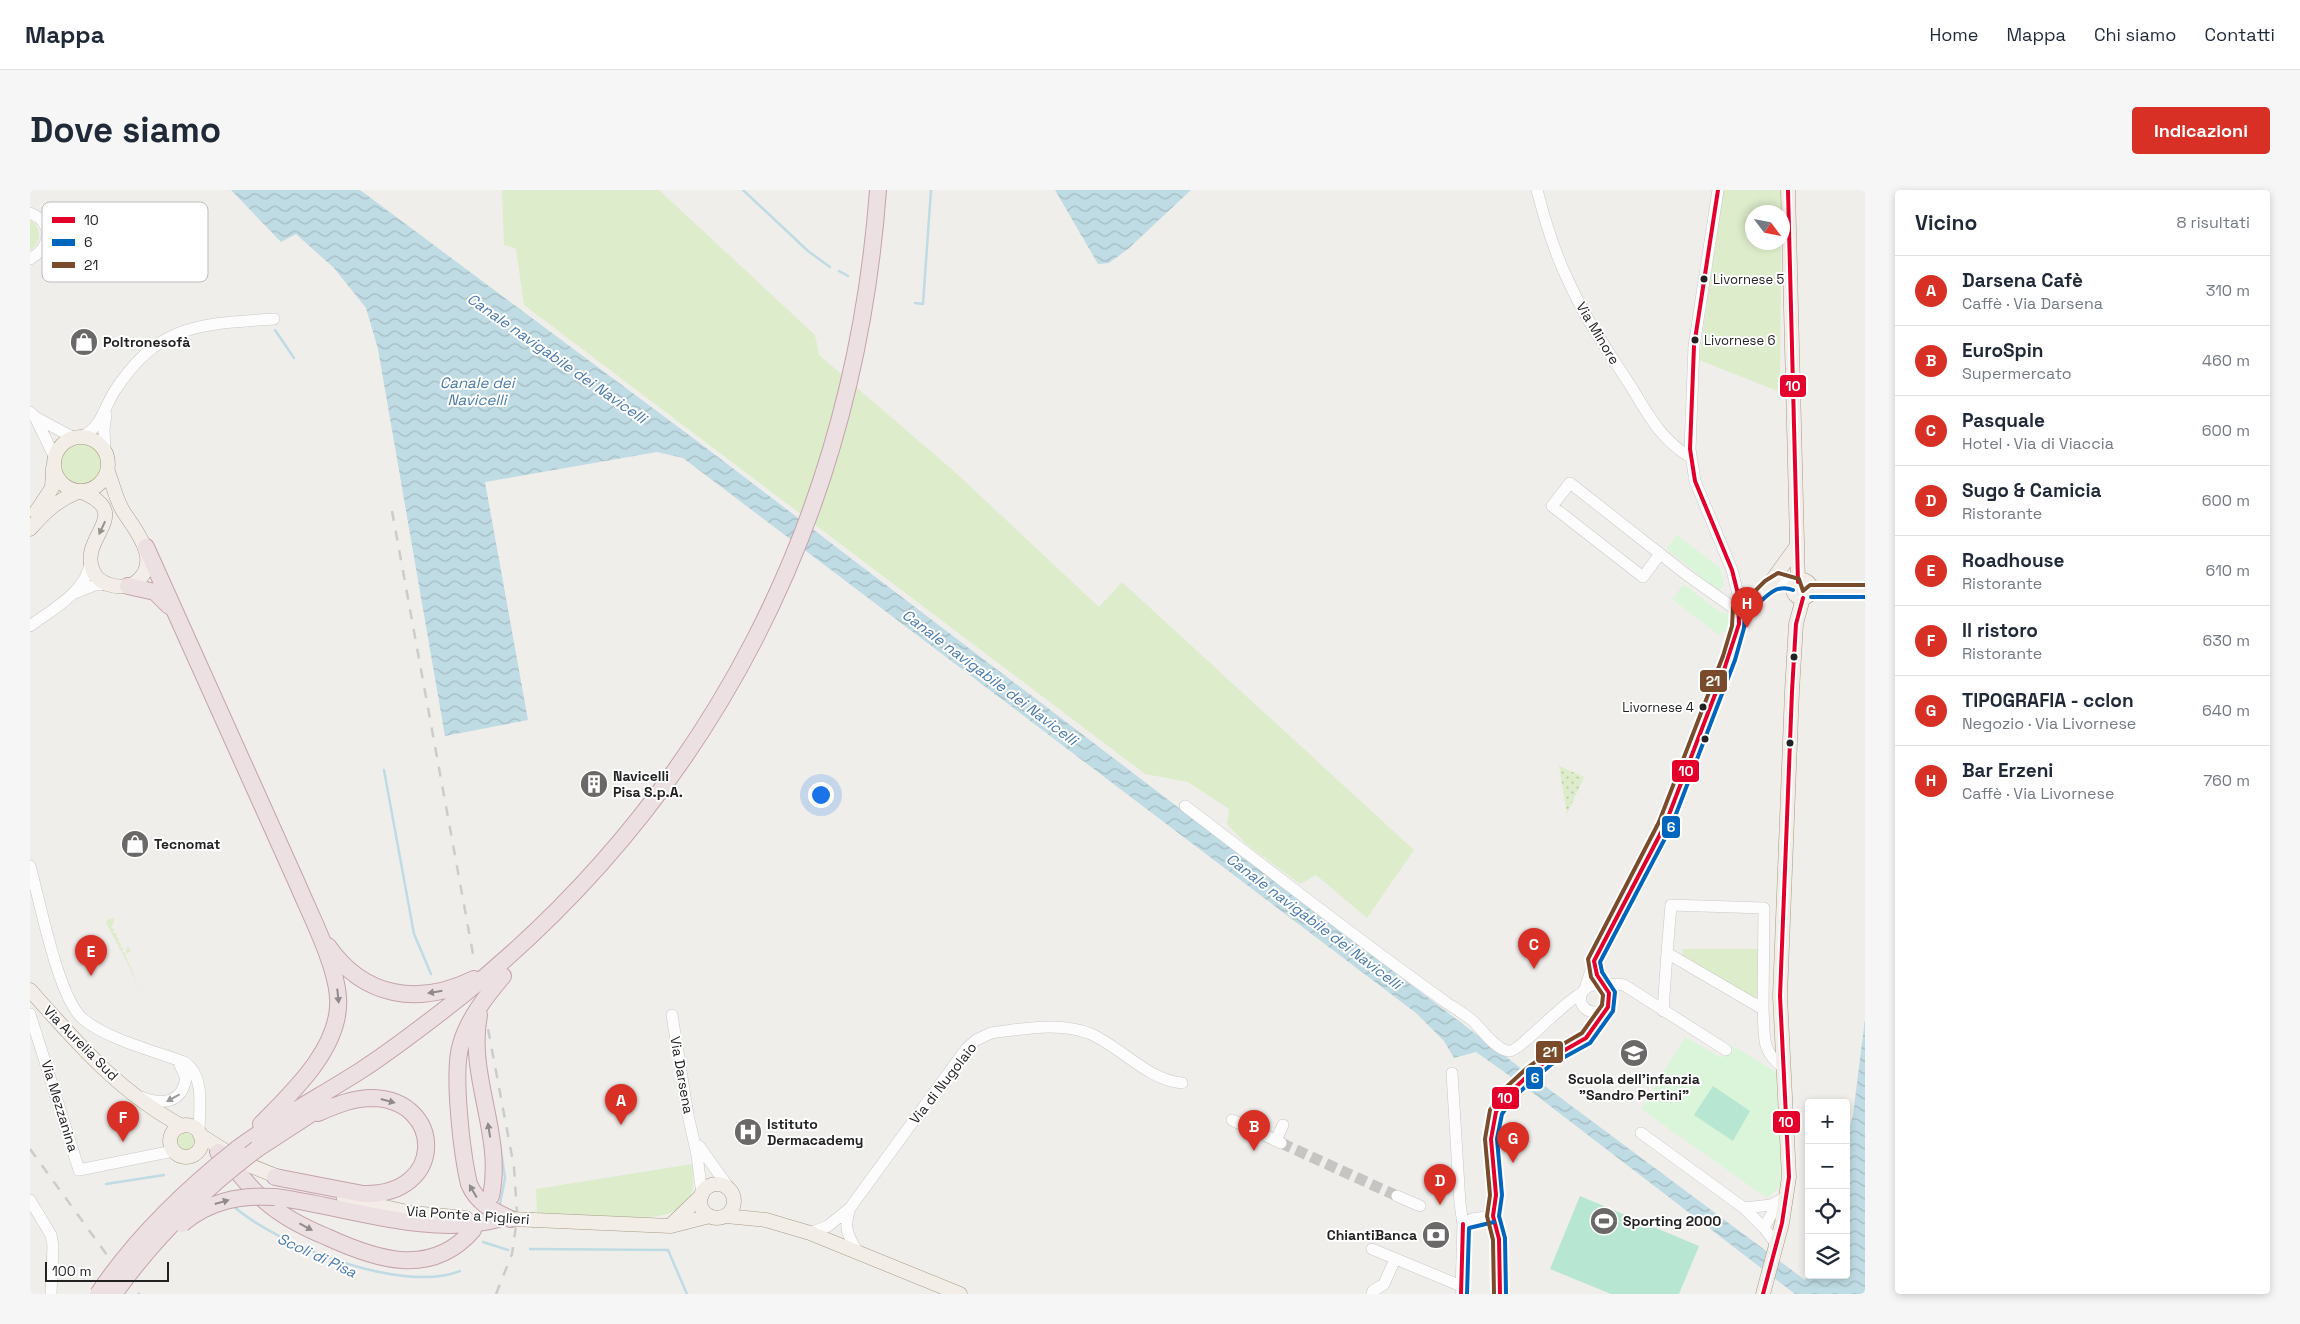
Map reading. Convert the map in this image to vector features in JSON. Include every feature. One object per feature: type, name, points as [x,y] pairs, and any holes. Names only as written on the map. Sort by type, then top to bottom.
[{"type":"highway","points":[[864,340],[878,190]]},
{"type":"highway","points":[[114,1294],[140,1259],[178,1216],[209,1186],[293,1124],[396,1060],[565,916],[603,877],[645,827],[696,758],[743,684],[788,597],[822,513],[846,437],[864,340],[881,271],[887,190]]},
{"type":"highway","points":[[98,1294],[127,1255],[172,1204],[227,1151],[280,1105],[310,1069],[331,1037],[338,1006],[336,984],[319,933],[146,548]]},
{"type":"highway","points":[[128,586],[155,592],[176,614]]},
{"type":"highway","points":[[319,933],[338,960],[357,977],[372,985],[394,992],[416,994],[443,991],[499,972]]},
{"type":"highway","points":[[499,972],[482,1005],[464,1033],[457,1063],[466,1175],[471,1190],[479,1200],[504,1219]]},
{"type":"highway","points":[[482,1005],[476,1031],[476,1053],[494,1163],[491,1196]]},
{"type":"highway","points":[[227,1151],[271,1124],[336,1096],[382,1099],[401,1105],[417,1117],[424,1132],[426,1147],[422,1167],[414,1178],[399,1188],[377,1194],[363,1194],[275,1176]]},
{"type":"highway","points":[[227,1151],[254,1192],[272,1207],[316,1233],[367,1254],[403,1261],[428,1258],[456,1246],[473,1230]]},
{"type":"highway","points":[[140,1259],[192,1216],[208,1206],[234,1198],[275,1197],[438,1224],[481,1224],[504,1219]]},
{"type":"main road","points":[[1764,1291],[1776,1247],[1789,1164],[1780,987],[1796,624],[1810,586],[1806,582],[1796,583],[1788,190]]},
{"type":"main road","points":[[30,520],[52,488],[54,461],[62,445],[78,437],[95,440],[105,450],[108,457],[108,472],[123,510],[146,548],[146,569],[138,581],[128,586],[109,584],[96,576],[90,562],[90,552],[104,528],[106,515],[97,500],[69,489],[61,483],[56,475],[54,461]]},
{"type":"main road","points":[[30,529],[49,508],[66,497],[99,486],[108,472]]},
{"type":"main road","points":[[1768,586],[1796,547]]},
{"type":"main road","points":[[1807,595],[1865,591]]},
{"type":"main road","name":"Via Aurelia Sud","points":[[30,991],[84,1050],[130,1091],[179,1129]]},
{"type":"main road","points":[[193,1127],[200,1134],[202,1144],[199,1151],[186,1157],[173,1151],[170,1143],[179,1129],[193,1127]]},
{"type":"main road","name":"Via Ponte a Piglieri","points":[[200,1134],[227,1151],[275,1176],[331,1195],[386,1208],[433,1216],[660,1226],[675,1226],[710,1216]]},
{"type":"main road","name":"Via Ponte a Piglieri","points":[[199,1151],[227,1151]]},
{"type":"main road","points":[[766,1220],[750,1210],[722,1184],[714,1184],[706,1188],[702,1195],[702,1207],[710,1216],[766,1220],[810,1233],[960,1294]]},
{"type":"main road","points":[[726,1216],[734,1206],[732,1192]]},
{"type":"main road","name":"Via Ponte a Piglieri","points":[[660,1226],[670,1225],[680,1218],[702,1195]]},
{"type":"street","name":"Via Minore","points":[[1537,190],[1549,232],[1578,300],[1666,441],[1690,457]]},
{"type":"street","points":[[1589,1034],[1581,1000],[1593,963],[1665,825],[1729,658],[1737,631],[1739,610],[1732,570],[1698,488],[1690,457],[1690,407],[1694,346],[1718,190]]},
{"type":"street","points":[[30,213],[42,220]]},
{"type":"street","points":[[30,259],[42,250]]},
{"type":"street","points":[[32,414],[78,437],[92,431],[132,367],[143,355],[172,336],[206,324],[274,319]]},
{"type":"street","points":[[105,450],[104,429],[108,403]]},
{"type":"street","points":[[32,414],[54,461]]},
{"type":"street","points":[[1660,554],[1643,577],[1552,506],[1570,483],[1725,604],[1739,610],[1751,604],[1768,586],[1779,579],[1796,583]]},
{"type":"street","points":[[30,626],[71,595],[88,576],[90,562]]},
{"type":"street","points":[[71,595],[95,585],[109,584]]},
{"type":"street","points":[[1185,806],[1414,980],[1475,1023],[1485,1035],[1506,1051],[1513,1050],[1525,1042],[1555,1012],[1595,984],[1602,986],[1612,998]]},
{"type":"street","points":[[30,866],[63,988],[73,1008],[84,1020],[104,1032],[188,1065],[196,1074],[199,1087],[200,1134]]},
{"type":"street","points":[[1663,1011],[1671,905],[1764,908],[1763,1009],[1768,1054],[1784,1068]]},
{"type":"street","points":[[1667,953],[1763,1009]]},
{"type":"street","points":[[1593,963],[1602,986],[1612,998]]},
{"type":"street","points":[[1567,1005],[1584,1008],[1596,1013],[1612,998],[1630,988],[1639,996],[1726,1050]]},
{"type":"street","points":[[1500,1294],[1498,1239],[1493,1216],[1496,1195],[1492,1127],[1498,1107],[1508,1094],[1541,1065],[1577,1045],[1589,1034],[1612,998]]},
{"type":"street","name":"Via Mezzanina","points":[[30,1014],[79,1170],[173,1151]]},
{"type":"street","name":"Via Darsena","points":[[672,1015],[688,1115],[694,1135],[702,1183],[702,1195]]},
{"type":"street","name":"Via di Nugolaio","points":[[810,1233],[828,1226],[850,1208],[966,1049],[983,1036],[991,1033],[1049,1027],[1081,1031],[1100,1040],[1156,1075],[1182,1083]]},
{"type":"street","points":[[130,1091],[154,1101],[166,1102],[175,1099],[183,1089],[186,1078],[177,1060]]},
{"type":"street","points":[[1372,1249],[1461,1290],[1463,1224],[1460,1204],[1452,1073]]},
{"type":"street","points":[[179,1129],[198,1106]]},
{"type":"street","points":[[1232,1120],[1278,1142],[1283,1125]]},
{"type":"street","points":[[1641,1133],[1744,1208],[1764,1228],[1776,1247]]},
{"type":"street","name":"Via Darsena","points":[[694,1135],[702,1152],[732,1192]]},
{"type":"street","points":[[1397,1196],[1420,1206]]},
{"type":"street","points":[[30,1200],[51,1235],[53,1246],[51,1294]]},
{"type":"street","points":[[1744,1208],[1782,1200]]},
{"type":"street","points":[[1764,1228],[1782,1200]]},
{"type":"street","name":"Via di Nugolaio","points":[[850,1208],[846,1224],[847,1232],[859,1254]]},
{"type":"street","points":[[1463,1224],[1472,1219],[1493,1216]]},
{"type":"street","points":[[1372,1294],[1373,1291],[1384,1284],[1395,1258]]},
{"type":"green space","points":[[502,190],[659,190],[815,335],[819,355],[956,473],[1099,607],[1122,582],[1414,850],[1367,918],[1316,875],[1300,884],[1246,844],[1227,824],[1229,809],[1188,782],[1145,774],[524,305],[516,249],[504,245]]},
{"type":"green space","points":[[1723,190],[1781,190],[1781,205],[1745,205],[1745,250],[1781,250],[1780,392],[1699,360]]},
{"type":"green space","points":[[30,220],[37,227],[39,235],[37,243],[30,250]]},
{"type":"green space","points":[[85,443],[93,446],[99,452],[102,464],[99,476],[93,482],[77,485],[69,482],[63,476],[60,460],[63,452],[69,446]]},
{"type":"green space","points":[[1677,535],[1720,568],[1724,585],[1719,591],[1666,549]]},
{"type":"green space","points":[[1684,584],[1723,615],[1728,612],[1731,624],[1729,634],[1723,631],[1719,635],[1672,599]]},
{"type":"green space","points":[[1559,766],[1584,777],[1567,814]]},
{"type":"green space","points":[[115,918],[111,928],[115,929],[113,932],[117,934],[118,942],[121,944],[120,947],[123,948],[122,952],[125,953],[128,946],[131,951],[125,954],[141,993],[106,923],[108,919]]},
{"type":"green space","points":[[1682,949],[1759,949],[1760,994],[1754,999],[1683,957]]},
{"type":"green space","points":[[1685,1037],[1722,1058],[1731,1045],[1776,1072],[1783,1172],[1778,1186],[1767,1198],[1641,1109]]},
{"type":"green space","points":[[1713,1086],[1750,1111],[1733,1141],[1694,1115]]},
{"type":"green space","points":[[186,1133],[192,1136],[195,1142],[192,1148],[186,1151],[180,1148],[177,1142],[180,1136]]},
{"type":"green space","points":[[692,1164],[693,1186],[689,1198],[678,1208],[664,1215],[618,1218],[537,1213],[536,1189]]},
{"type":"green space","name":"Sporting 2000","points":[[1580,1196],[1699,1246],[1679,1294],[1611,1294],[1550,1269]]},
{"type":"water","name":"Canale dei Navicelli","points":[[231,190],[360,190],[697,441],[1514,1063],[1805,1280],[1850,1279],[1850,1126],[1865,1019],[1865,1294],[1795,1294],[1524,1086],[1476,1052],[1454,1058],[1444,1041],[1416,1013],[683,458],[657,452],[485,482],[528,720],[445,736],[378,349],[366,308],[334,268],[296,234],[281,242]]},
{"type":"water","points":[[1055,190],[1191,190],[1128,249],[1109,263],[1098,264]]},
{"type":"waterway","points":[[743,190],[808,251],[830,267]]},
{"type":"waterway","points":[[915,303],[923,304],[931,190]]},
{"type":"waterway","points":[[839,271],[848,276]]},
{"type":"waterway","points":[[275,330],[294,358]]},
{"type":"waterway","points":[[384,770],[414,934],[431,974]]},
{"type":"waterway","points":[[500,1145],[505,1178],[500,1204]]},
{"type":"waterway","name":"Scoli di Pisa","points":[[106,1184],[164,1175]]},
{"type":"waterway","points":[[232,1205],[253,1221],[279,1236],[342,1262],[374,1271],[406,1276],[435,1276],[460,1271]]},
{"type":"waterway","name":"Scoli di Pisa","points":[[483,1242],[508,1250]]},
{"type":"waterway","name":"Scoli di Pisa","points":[[530,1249],[668,1250],[687,1294]]},
{"type":"tunnel","points":[[1281,1143],[1397,1196]]},
{"type":"railway","points":[[392,511],[473,954]]},
{"type":"railway","points":[[488,1029],[514,1167],[517,1213]]},
{"type":"railway","points":[[30,1149],[107,1255],[139,1294]]},
{"type":"railway","points":[[496,1294],[512,1254],[516,1226]]},
{"type":"transit line","name":"10","points":[[1500,1294],[1499,1239],[1493,1216],[1496,1195],[1491,1139],[1496,1112],[1508,1094],[1531,1073],[1549,1059],[1586,1038],[1608,1007],[1609,993],[1597,975],[1594,961],[1665,825],[1721,679],[1739,624],[1738,594],[1732,570],[1695,481],[1690,449],[1694,346],[1718,190]]},
{"type":"transit line","name":"10","points":[[1788,190],[1798,582]]},
{"type":"transit line","name":"21","points":[[1494,1294],[1493,1240],[1487,1216],[1490,1195],[1485,1139],[1490,1110],[1503,1090],[1527,1068],[1546,1054],[1582,1033],[1602,1005],[1603,995],[1591,977],[1588,959],[1659,822],[1723,656],[1732,626],[1733,607],[1747,599],[1765,581],[1778,573],[1799,579],[1803,591],[1810,585],[1865,585]]},
{"type":"transit line","name":"6","points":[[1741,616],[1772,592],[1785,588],[1793,590]]},
{"type":"transit line","name":"6","points":[[1811,597],[1865,597]]},
{"type":"transit line","name":"10","points":[[1763,1294],[1782,1223],[1789,1177],[1780,996],[1792,691],[1796,624],[1803,598]]},
{"type":"transit line","name":"6","points":[[1506,1294],[1505,1238],[1499,1216],[1502,1195],[1497,1139],[1502,1114],[1513,1098],[1552,1064],[1590,1043],[1613,1011],[1615,992],[1602,972],[1600,962],[1671,827],[1735,660],[1744,628],[1745,610]]},
{"type":"transit line","name":"6","points":[[1467,1294],[1469,1228],[1494,1222]]},
{"type":"transit line","name":"10","points":[[1461,1294],[1463,1224]]},
{"type":"place","name":"Livornese 5","points":[[1704,279]]},
{"type":"place","name":"Livornese 6","points":[[1695,340]]},
{"type":"place","name":"Poltronesofà","points":[[84,342]]},
{"type":"place","name":"Bar Erzeni","points":[[1747,628]]},
{"type":"place","name":"Livornese 4","points":[[1703,707]]},
{"type":"place","name":"Navicelli Pisa S.p.A.","points":[[594,784]]},
{"type":"place","name":"Tecnomat","points":[[135,844]]},
{"type":"place","name":"Pasquale","points":[[1534,969]]},
{"type":"place","name":"Roadhouse","points":[[91,976]]},
{"type":"place","name":"Scuola dell'infanzia \"Sandro Pertini\"","points":[[1634,1053]]},
{"type":"place","name":"Darsena Cafè","points":[[621,1125]]},
{"type":"place","name":"Istituto Dermacademy","points":[[748,1132]]},
{"type":"place","name":"Il ristoro","points":[[123,1142]]},
{"type":"place","name":"EuroSpin","points":[[1254,1151]]},
{"type":"place","name":"TIPOGRAFIA - cclon","points":[[1513,1163]]},
{"type":"place","name":"Sugo & Camicia","points":[[1440,1205]]},
{"type":"place","name":"Sporting 2000","points":[[1604,1221]]},
{"type":"place","name":"ChiantiBanca","points":[[1436,1235]]},
{"type":"water label","name":"Canale navigabile dei Navicelli","points":[[557,358]]},
{"type":"water label","name":"Canale navigabile dei Navicelli","points":[[990,677]]},
{"type":"water label","name":"Canale navigabile dei Navicelli","points":[[1314,921]]}]
